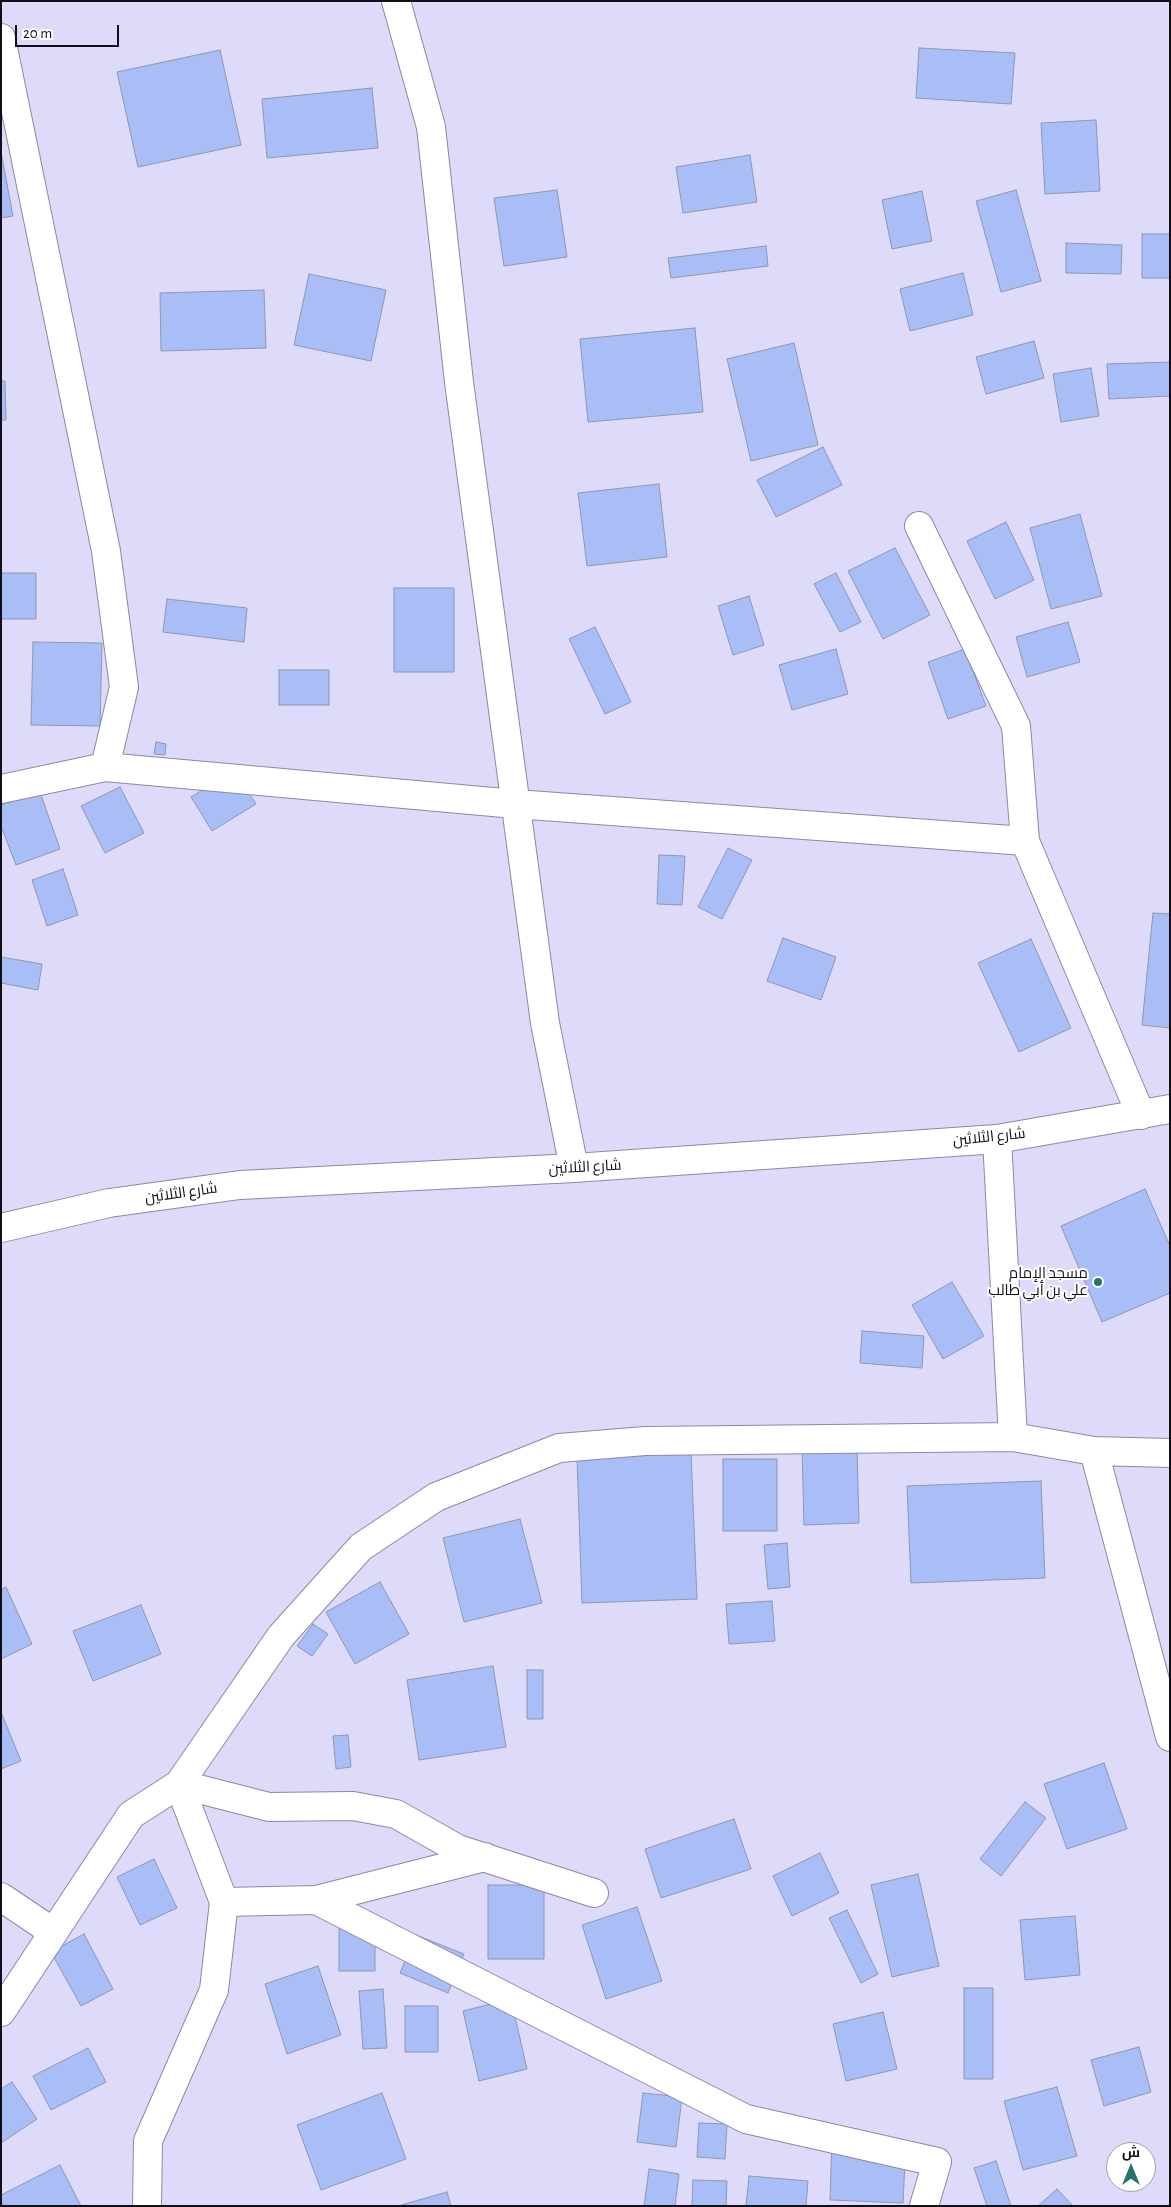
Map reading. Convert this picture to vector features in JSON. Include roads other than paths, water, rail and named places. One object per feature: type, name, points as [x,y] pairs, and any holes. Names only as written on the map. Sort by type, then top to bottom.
[{"type":"street","points":[[396,1],[432,127],[459,382],[545,1024],[574,1168]]},
{"type":"street","points":[[2,49],[106,551],[124,687],[105,768]]},
{"type":"street","points":[[919,526],[1016,726],[1025,841],[1141,1114]]},
{"type":"street","points":[[1,789],[105,768],[515,804],[1025,841]]},
{"type":"street","name":"شارع الثلاثين","points":[[1,1228],[109,1203],[240,1185],[574,1168],[997,1138],[1170,1109]]},
{"type":"street","points":[[997,1138],[1014,1437]]},
{"type":"street","points":[[1,2012],[131,1815],[178,1784],[281,1636],[361,1547],[436,1497],[559,1448],[646,1441],[1014,1437],[1094,1451],[1170,1453]]},
{"type":"street","points":[[1094,1451],[1170,1737]]},
{"type":"street","points":[[178,1784],[269,1807],[352,1806],[396,1814],[458,1849],[594,1893]]},
{"type":"street","points":[[148,2206],[148,2141],[214,1990],[224,1902],[178,1784]]},
{"type":"street","points":[[224,1902],[316,1900],[485,1857]]},
{"type":"street","points":[[1,1897],[54,1932]]},
{"type":"street","points":[[316,1900],[746,2119],[937,2162],[924,2206]]},
{"type":"place","name":"مسجد الإمام علي بن أبي طالب","points":[[1098,1282]]}]
